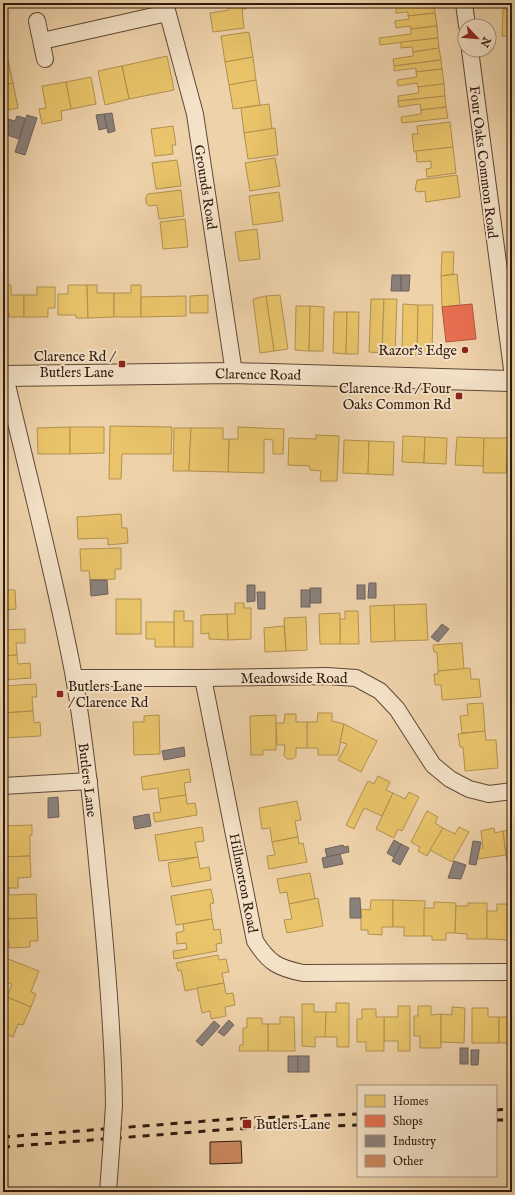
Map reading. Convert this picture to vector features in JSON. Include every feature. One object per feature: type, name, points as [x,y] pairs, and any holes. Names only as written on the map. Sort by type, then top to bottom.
[{"type":"street","points":[[464,3],[466,18]]},
{"type":"street","points":[[42,41],[166,8]]},
{"type":"street","name":"Grounds Road","points":[[166,8],[195,114],[234,373]]},
{"type":"street","points":[[37,21],[45,59]]},
{"type":"street","name":"Four Oaks Common Road","points":[[471,58],[512,369]]},
{"type":"street","name":"Clarence Road","points":[[4,376],[234,373],[512,381]]},
{"type":"street","name":"Butlers Lane","points":[[4,376],[57,594],[74,678],[89,781],[114,1052],[114,1105],[108,1192]]},
{"type":"street","name":"Meadowside Road","points":[[74,678],[327,676],[356,678],[380,691],[397,708],[433,764],[450,779],[469,789],[489,794],[512,791]]},
{"type":"street","name":"Hillmorton Road","points":[[203,678],[255,941],[265,956],[285,969],[303,972],[512,972]]},
{"type":"street","points":[[3,786],[89,781]]},
{"type":"building: Homes","points":[[228,3],[245,3],[246,9],[242,9],[244,28],[213,32],[210,13],[229,10]]},
{"type":"building: Homes","points":[[385,3],[429,3],[385,8]]},
{"type":"building: Homes","points":[[434,3],[435,13],[408,16],[408,12],[396,13],[396,7]]},
{"type":"building: Homes","points":[[511,3],[512,36],[502,36],[503,9],[510,9]]},
{"type":"building: Homes","points":[[435,13],[437,26],[411,29],[410,26],[396,28],[395,21],[409,19],[408,16]]},
{"type":"building: Homes","points":[[437,26],[438,38],[380,45],[379,38],[411,34],[411,29]]},
{"type":"building: Homes","points":[[249,32],[253,57],[225,62],[221,36]]},
{"type":"building: Homes","points":[[438,38],[439,48],[413,52],[412,47],[401,48],[401,42]]},
{"type":"building: Homes","points":[[508,45],[512,45],[512,64],[509,64]]},
{"type":"building: Homes","points":[[439,48],[441,60],[394,66],[393,59],[413,56],[413,52]]},
{"type":"building: Homes","points":[[167,56],[174,90],[129,99],[122,66]]},
{"type":"building: Homes","points":[[253,57],[256,80],[229,85],[225,62]]},
{"type":"building: Homes","points":[[8,60],[13,83],[3,85],[3,61]]},
{"type":"building: Homes","points":[[441,60],[442,69],[416,72],[416,68],[394,71],[394,66]]},
{"type":"building: Homes","points":[[122,66],[129,99],[105,105],[98,71]]},
{"type":"building: Homes","points":[[442,69],[444,84],[418,87],[417,83],[398,86],[397,80],[417,77],[416,72]]},
{"type":"building: Homes","points":[[91,77],[96,104],[71,109],[66,82]]},
{"type":"building: Homes","points":[[256,80],[260,105],[233,109],[229,85]]},
{"type":"building: Homes","points":[[66,82],[71,109],[61,111],[62,120],[42,124],[39,109],[46,108],[42,86]]},
{"type":"building: Homes","points":[[13,83],[18,108],[3,111],[3,85]]},
{"type":"building: Homes","points":[[444,84],[445,96],[398,101],[398,96],[419,93],[418,87]]},
{"type":"building: Homes","points":[[445,96],[446,107],[421,110],[420,104],[399,107],[398,101]]},
{"type":"building: Homes","points":[[269,104],[272,129],[244,133],[241,108]]},
{"type":"building: Homes","points":[[446,107],[448,118],[402,123],[401,117],[421,114],[421,110]]},
{"type":"building: Homes","points":[[450,122],[453,147],[414,152],[412,134],[418,134],[417,126]]},
{"type":"building: Homes","points":[[173,126],[176,145],[172,145],[173,154],[155,156],[151,129]]},
{"type":"building: Homes","points":[[275,128],[278,155],[248,159],[244,133]]},
{"type":"building: Homes","points":[[453,147],[456,173],[427,177],[426,169],[431,168],[431,161],[417,162],[416,151]]},
{"type":"building: Homes","points":[[275,158],[280,186],[250,191],[245,163]]},
{"type":"building: Homes","points":[[177,160],[181,186],[156,189],[152,163]]},
{"type":"building: Homes","points":[[457,175],[460,197],[426,202],[425,191],[418,192],[415,190],[417,180]]},
{"type":"building: Homes","points":[[181,190],[184,216],[159,219],[157,205],[149,206],[146,203],[146,197],[148,194]]},
{"type":"building: Homes","points":[[279,192],[283,221],[253,225],[249,196]]},
{"type":"building: Homes","points":[[185,219],[188,247],[163,249],[160,222]]},
{"type":"building: Homes","points":[[257,229],[260,259],[239,261],[235,232]]},
{"type":"building: Homes","points":[[442,252],[454,252],[453,274],[441,276]]},
{"type":"building: Homes","points":[[457,274],[460,305],[442,307],[441,276]]},
{"type":"building: Homes","points":[[3,285],[11,285],[11,295],[24,295],[24,317],[9,317],[9,313],[3,313]]},
{"type":"building: Homes","points":[[68,285],[87,285],[88,318],[76,318],[76,315],[58,315],[58,294],[68,294]]},
{"type":"building: Homes","points":[[87,285],[97,285],[97,293],[114,293],[114,317],[88,318]]},
{"type":"building: Homes","points":[[131,285],[141,285],[141,317],[114,317],[114,293],[131,293]]},
{"type":"building: Homes","points":[[37,287],[55,287],[55,308],[48,308],[48,317],[24,317],[24,295],[37,295]]},
{"type":"building: Homes","points":[[208,295],[208,313],[190,313],[190,296]]},
{"type":"building: Homes","points":[[280,295],[288,349],[274,351],[266,296]]},
{"type":"building: Homes","points":[[186,296],[186,316],[141,317],[141,297]]},
{"type":"building: Homes","points":[[266,296],[274,351],[260,353],[253,299]]},
{"type":"building: Homes","points":[[371,299],[384,299],[382,353],[369,352]]},
{"type":"building: Homes","points":[[384,299],[397,299],[395,353],[382,353]]},
{"type":"building: Homes","points":[[403,304],[418,305],[417,355],[402,354]]},
{"type":"building: Homes","points":[[418,305],[433,305],[432,355],[417,355]]},
{"type":"building: Homes","points":[[296,306],[310,306],[309,351],[295,350]]},
{"type":"building: Homes","points":[[310,306],[324,307],[323,351],[309,351]]},
{"type":"building: Homes","points":[[334,312],[347,312],[346,354],[333,353]]},
{"type":"building: Homes","points":[[347,312],[359,312],[358,354],[346,354]]},
{"type":"building: Homes","points":[[110,426],[172,427],[171,454],[122,454],[121,479],[109,479]]},
{"type":"building: Homes","points":[[70,427],[70,454],[38,454],[37,428]]},
{"type":"building: Homes","points":[[70,427],[104,427],[104,453],[70,454]]},
{"type":"building: Homes","points":[[238,427],[284,429],[283,454],[273,454],[273,440],[264,439],[264,473],[228,472],[229,439],[238,439]]},
{"type":"building: Homes","points":[[174,428],[191,428],[189,471],[173,471]]},
{"type":"building: Homes","points":[[191,428],[223,428],[223,439],[229,439],[228,472],[189,471]]},
{"type":"building: Homes","points":[[316,435],[339,436],[337,481],[320,481],[321,471],[310,470],[310,466],[288,465],[289,438],[316,439]]},
{"type":"building: Homes","points":[[403,436],[425,437],[424,463],[402,462]]},
{"type":"building: Homes","points":[[425,437],[447,438],[446,464],[424,463]]},
{"type":"building: Homes","points":[[457,437],[484,438],[483,466],[455,465]]},
{"type":"building: Homes","points":[[484,438],[508,438],[506,473],[483,473]]},
{"type":"building: Homes","points":[[344,440],[369,441],[368,474],[343,473]]},
{"type":"building: Homes","points":[[369,441],[394,442],[393,475],[368,474]]},
{"type":"building: Homes","points":[[121,514],[122,528],[127,528],[128,543],[108,545],[108,538],[78,539],[77,517]]},
{"type":"building: Homes","points":[[3,539],[6,582],[3,582]]},
{"type":"building: Homes","points":[[121,548],[121,569],[115,569],[115,579],[90,580],[89,571],[81,571],[80,549]]},
{"type":"building: Homes","points":[[3,590],[15,590],[16,609],[3,610]]},
{"type":"building: Homes","points":[[116,599],[141,599],[141,634],[116,634]]},
{"type":"building: Homes","points":[[235,603],[244,603],[244,608],[251,608],[251,639],[228,640],[227,614],[235,614]]},
{"type":"building: Homes","points":[[426,604],[428,640],[395,641],[394,605]]},
{"type":"building: Homes","points":[[394,605],[395,641],[371,642],[370,606]]},
{"type":"building: Homes","points":[[174,611],[184,611],[184,621],[193,621],[193,647],[174,647]]},
{"type":"building: Homes","points":[[345,611],[358,611],[359,644],[340,644],[340,619],[345,619]]},
{"type":"building: Homes","points":[[340,613],[340,644],[320,644],[319,614]]},
{"type":"building: Homes","points":[[227,614],[228,640],[209,639],[209,633],[201,634],[201,615]]},
{"type":"building: Homes","points":[[306,617],[307,650],[286,651],[284,618]]},
{"type":"building: Homes","points":[[146,622],[174,622],[174,647],[155,647],[155,639],[146,639]]},
{"type":"building: Homes","points":[[284,626],[286,651],[265,652],[264,628]]},
{"type":"building: Homes","points":[[25,629],[25,643],[16,643],[17,655],[3,656],[3,630]]},
{"type":"building: Homes","points":[[462,643],[464,669],[438,671],[437,652],[434,652],[433,645]]},
{"type":"building: Homes","points":[[17,655],[18,664],[30,663],[31,678],[3,680],[3,656]]},
{"type":"building: Homes","points":[[470,668],[471,679],[479,679],[481,697],[442,700],[441,685],[435,685],[434,674],[438,674],[438,671]]},
{"type":"building: Homes","points":[[36,684],[37,697],[32,697],[33,711],[3,713],[3,686]]},
{"type":"building: Homes","points":[[483,703],[485,731],[462,733],[460,716],[468,715],[467,704]]},
{"type":"building: Homes","points":[[33,711],[34,723],[40,722],[41,736],[3,738],[3,713]]},
{"type":"building: Homes","points":[[318,713],[332,713],[332,721],[344,724],[338,755],[318,755],[318,748],[307,748],[307,722],[317,722]]},
{"type":"building: Homes","points":[[285,714],[296,714],[296,722],[307,722],[307,748],[296,748],[296,756],[293,759],[287,759],[284,756],[285,745],[277,745],[276,723],[284,723]]},
{"type":"building: Homes","points":[[159,715],[160,754],[134,755],[133,722],[144,722],[144,716]]},
{"type":"building: Homes","points":[[276,715],[276,750],[263,750],[263,755],[251,755],[250,716]]},
{"type":"building: Homes","points":[[344,724],[377,741],[361,772],[338,760],[347,744],[340,742]]},
{"type":"building: Homes","points":[[485,731],[486,740],[496,740],[498,768],[465,771],[463,747],[460,747],[458,734]]},
{"type":"building: Homes","points":[[189,769],[191,782],[184,783],[186,795],[159,799],[158,788],[143,790],[141,777]]},
{"type":"building: Homes","points":[[378,776],[390,782],[386,790],[393,793],[382,816],[364,808],[354,829],[346,825],[368,781],[374,784]]},
{"type":"building: Homes","points":[[409,792],[419,797],[402,831],[398,829],[394,838],[376,829],[393,793],[405,799]]},
{"type":"building: Homes","points":[[186,795],[187,804],[195,803],[197,815],[155,822],[153,813],[161,812],[159,799]]},
{"type":"building: Homes","points":[[297,801],[301,820],[295,821],[298,837],[272,842],[270,828],[262,829],[259,808]]},
{"type":"building: Homes","points":[[427,811],[438,817],[435,823],[443,828],[427,856],[418,851],[420,847],[411,842]]},
{"type":"building: Homes","points":[[3,817],[4,826],[32,825],[32,835],[30,835],[30,856],[3,857]]},
{"type":"building: Homes","points":[[202,827],[204,841],[195,842],[198,857],[159,861],[155,835]]},
{"type":"building: Homes","points":[[459,827],[469,832],[452,862],[430,850],[443,828],[455,834]]},
{"type":"building: Homes","points":[[494,828],[495,833],[503,831],[506,855],[477,859],[479,848],[483,848],[481,831]]},
{"type":"building: Homes","points":[[512,830],[512,862],[507,862],[503,831]]},
{"type":"building: Homes","points":[[298,837],[299,844],[303,843],[307,862],[269,869],[267,856],[275,855],[272,842]]},
{"type":"building: Homes","points":[[30,856],[31,877],[18,878],[18,888],[6,888],[5,878],[3,879],[3,857]]},
{"type":"building: Homes","points":[[198,857],[200,869],[209,867],[211,880],[172,887],[168,863]]},
{"type":"building: Homes","points":[[310,873],[315,899],[289,904],[287,892],[280,893],[277,879]]},
{"type":"building: Homes","points":[[3,888],[9,888],[9,895],[36,894],[37,918],[3,919]]},
{"type":"building: Homes","points":[[211,889],[214,903],[210,904],[212,919],[176,925],[171,896]]},
{"type":"building: Homes","points":[[318,898],[323,926],[287,933],[284,920],[292,919],[289,904]]},
{"type":"building: Homes","points":[[371,900],[393,900],[393,927],[382,927],[382,935],[368,934],[368,930],[361,930],[361,909],[370,910]]},
{"type":"building: Homes","points":[[393,900],[425,901],[424,936],[404,936],[404,927],[393,927]]},
{"type":"building: Homes","points":[[434,902],[456,903],[455,933],[446,933],[446,940],[432,940],[432,936],[424,936],[424,908],[434,908]]},
{"type":"building: Homes","points":[[468,903],[487,903],[487,939],[467,939],[467,934],[455,933],[456,906],[468,906]]},
{"type":"building: Homes","points":[[497,904],[509,904],[509,907],[512,907],[512,932],[509,932],[508,940],[487,939],[487,911],[497,911]]},
{"type":"building: Homes","points":[[37,918],[38,941],[30,941],[30,947],[9,948],[9,941],[3,941],[3,928],[8,928],[8,919]]},
{"type":"building: Homes","points":[[212,919],[214,930],[220,929],[222,943],[216,944],[217,951],[174,959],[173,951],[187,949],[186,943],[177,944],[176,933],[184,931],[183,924]]},
{"type":"building: Homes","points":[[218,955],[219,960],[226,959],[229,972],[222,973],[224,983],[185,991],[181,970],[178,971],[176,963]]},
{"type":"building: Homes","points":[[3,957],[39,971],[31,992],[36,994],[31,1007],[7,997],[12,984],[3,981]]},
{"type":"building: Homes","points":[[224,983],[226,994],[233,993],[235,1005],[225,1007],[226,1016],[211,1019],[210,1011],[202,1013],[197,988]]},
{"type":"building: Homes","points":[[7,997],[31,1007],[23,1025],[18,1024],[13,1037],[3,1033],[3,1007]]},
{"type":"building: Homes","points":[[336,1003],[349,1003],[349,1047],[337,1047],[337,1037],[325,1037],[326,1012],[336,1012]]},
{"type":"building: Homes","points":[[302,1004],[314,1004],[314,1012],[326,1012],[325,1037],[315,1037],[315,1047],[302,1046]]},
{"type":"building: Homes","points":[[398,1006],[410,1006],[410,1051],[398,1051],[398,1041],[384,1041],[384,1017],[398,1017]]},
{"type":"building: Homes","points":[[418,1006],[431,1006],[431,1015],[441,1014],[441,1048],[420,1048],[420,1036],[414,1036],[414,1016],[418,1016]]},
{"type":"building: Homes","points":[[452,1007],[465,1008],[464,1043],[441,1042],[441,1014],[452,1015]]},
{"type":"building: Homes","points":[[472,1008],[488,1008],[488,1017],[499,1017],[499,1043],[472,1043]]},
{"type":"building: Homes","points":[[510,1008],[512,1008],[512,1051],[510,1051],[510,1043],[499,1043],[499,1017],[510,1017]]},
{"type":"building: Homes","points":[[362,1009],[376,1009],[376,1017],[384,1017],[384,1051],[366,1051],[366,1042],[357,1042],[357,1019],[362,1019]]},
{"type":"building: Homes","points":[[280,1017],[294,1017],[295,1051],[268,1051],[268,1024],[280,1024]]},
{"type":"building: Homes","points":[[247,1018],[262,1018],[262,1024],[268,1024],[268,1051],[239,1051],[240,1045],[243,1045],[243,1028],[247,1028]]},
{"type":"building: Shops","points":[[472,304],[476,339],[446,342],[442,307]]},
{"type":"building: Industry","points":[[112,113],[115,131],[108,133],[104,114]]},
{"type":"building: Industry","points":[[104,114],[107,128],[99,130],[96,115]]},
{"type":"building: Industry","points":[[27,115],[37,118],[25,155],[15,152]]},
{"type":"building: Industry","points":[[17,116],[25,118],[19,139],[4,134],[8,119],[15,121]]},
{"type":"building: Industry","points":[[392,275],[401,275],[401,291],[391,291]]},
{"type":"building: Industry","points":[[401,275],[410,275],[409,291],[401,291]]},
{"type":"building: Industry","points":[[90,580],[107,580],[108,594],[91,596]]},
{"type":"building: Industry","points":[[369,583],[376,583],[376,598],[368,598]]},
{"type":"building: Industry","points":[[247,585],[255,585],[255,601],[247,602]]},
{"type":"building: Industry","points":[[357,585],[365,585],[365,599],[357,599]]},
{"type":"building: Industry","points":[[310,588],[321,588],[321,603],[310,603]]},
{"type":"building: Industry","points":[[301,590],[310,590],[310,607],[301,607]]},
{"type":"building: Industry","points":[[257,592],[265,592],[265,609],[258,609]]},
{"type":"building: Industry","points":[[442,624],[449,629],[438,642],[431,637]]},
{"type":"building: Industry","points":[[184,747],[185,756],[164,760],[162,751]]},
{"type":"building: Industry","points":[[58,797],[59,817],[48,818],[48,798]]},
{"type":"building: Industry","points":[[149,814],[151,826],[135,829],[133,817]]},
{"type":"building: Industry","points":[[394,840],[401,844],[394,857],[387,853]]},
{"type":"building: Industry","points":[[473,841],[481,842],[476,865],[469,864]]},
{"type":"building: Industry","points":[[401,844],[409,848],[400,865],[392,861]]},
{"type":"building: Industry","points":[[343,845],[344,847],[348,846],[349,852],[327,857],[325,849]]},
{"type":"building: Industry","points":[[340,854],[343,864],[324,868],[322,858]]},
{"type":"building: Industry","points":[[454,861],[466,865],[461,879],[448,878]]},
{"type":"building: Industry","points":[[350,898],[360,898],[361,918],[350,918]]},
{"type":"building: Industry","points":[[229,1020],[234,1025],[224,1036],[218,1032]]},
{"type":"building: Industry","points":[[214,1021],[220,1026],[202,1046],[196,1041]]},
{"type":"building: Industry","points":[[460,1048],[468,1048],[468,1064],[460,1064]]},
{"type":"building: Industry","points":[[471,1050],[479,1050],[478,1065],[471,1065]]},
{"type":"building: Industry","points":[[288,1056],[298,1056],[298,1072],[288,1072]]},
{"type":"building: Industry","points":[[298,1056],[309,1056],[309,1072],[298,1072]]},
{"type":"building: Other","points":[[241,1141],[242,1163],[210,1164],[210,1142]]},
{"type":"railway","points":[[497,1110],[512,1109]]},
{"type":"railway","points":[[3,1137],[232,1119],[357,1114]]},
{"type":"railway","points":[[497,1120],[512,1120]]},
{"type":"railway","points":[[3,1147],[232,1129],[357,1125]]},
{"type":"place","name":"Razor's Edge","points":[[465,350]]},
{"type":"place","name":"Clarence Rd / Butlers Lane","points":[[122,364]]},
{"type":"place","name":"Clarence Rd / Four Oaks Common Rd","points":[[459,396]]},
{"type":"place","name":"Butlers Lane / Clarence Rd","points":[[60,694]]},
{"type":"place","name":"Butlers Lane","points":[[247,1124]]}]
